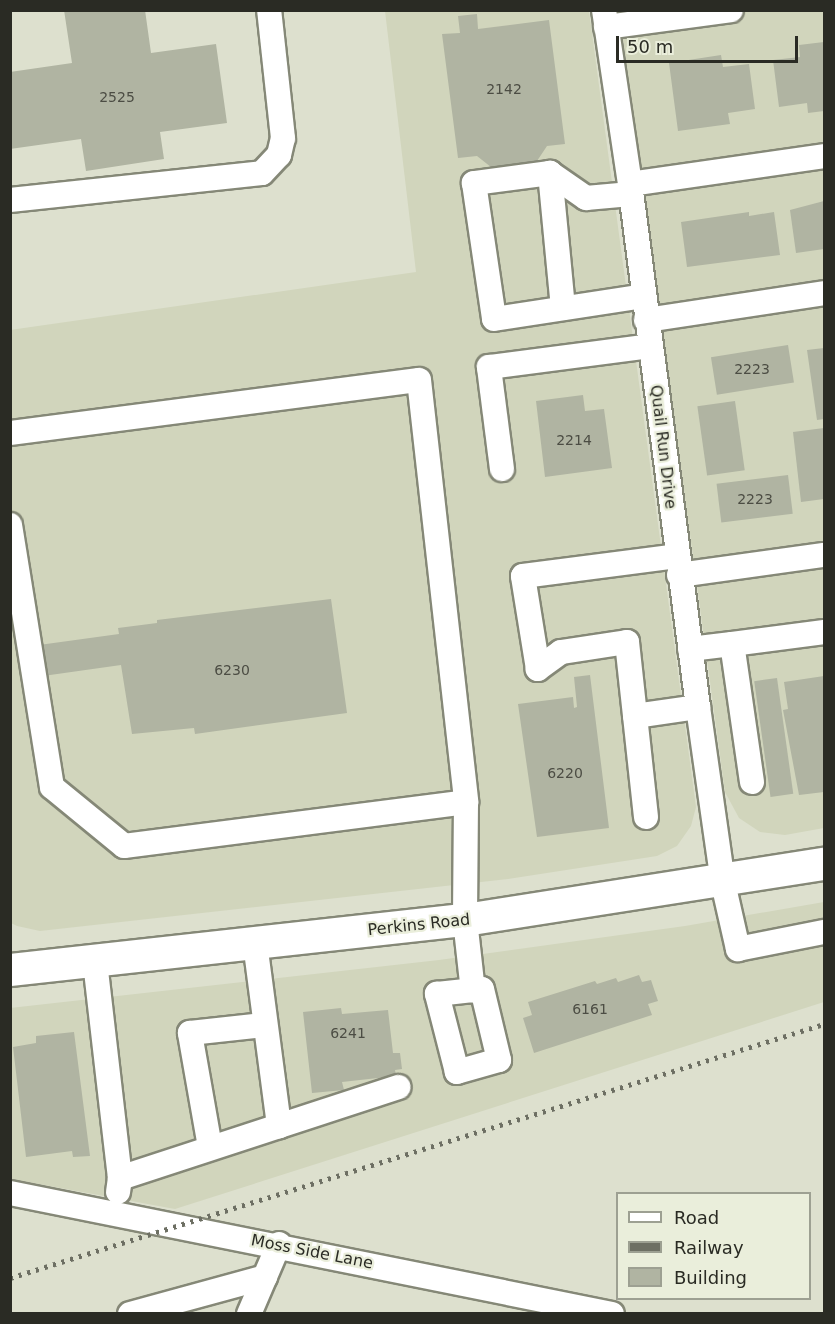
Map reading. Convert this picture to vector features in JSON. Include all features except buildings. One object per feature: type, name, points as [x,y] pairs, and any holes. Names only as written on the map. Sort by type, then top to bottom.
[{"type":"main road","name":"Perkins Road","points":[[10,970],[465,920],[723,882],[825,864]]},
{"type":"street","points":[[10,200],[262,172],[279,155],[283,138],[269,10]]},
{"type":"street","points":[[605,19],[731,10]]},
{"type":"street","name":"Quail Run Drive","points":[[605,19],[631,189],[678,566],[723,882],[738,949],[825,932]]},
{"type":"street","points":[[825,156],[586,198],[550,173],[474,183],[494,320],[563,308],[645,308],[825,293]]},
{"type":"street","points":[[550,173],[563,308]]},
{"type":"street","points":[[502,469],[489,367],[650,346]]},
{"type":"street","points":[[10,433],[419,380],[466,802],[465,920],[473,990]]},
{"type":"street","points":[[10,525],[52,787],[124,846],[466,802]]},
{"type":"street","points":[[645,817],[627,642],[561,652],[538,669],[523,576],[825,555]]},
{"type":"street","points":[[690,649],[825,632]]},
{"type":"street","points":[[732,644],[752,782]]},
{"type":"street","points":[[635,716],[698,707]]},
{"type":"street","points":[[255,943],[279,1126]]},
{"type":"street","points":[[95,962],[120,1178],[115,1214]]},
{"type":"street","points":[[210,1147],[190,1033],[264,1025]]},
{"type":"street","points":[[120,1178],[398,1087]]},
{"type":"street","name":"Moss Side Lane","points":[[10,1193],[279,1244],[612,1314]]},
{"type":"street","points":[[249,1314],[279,1244]]},
{"type":"street","points":[[130,1314],[265,1277]]},
{"type":"shaded area","points":[[385,11],[589,11],[696,807],[691,826],[677,846],[657,856],[508,879],[40,931],[17,926],[11,923],[10,330],[416,272]]},
{"type":"shaded area","points":[[619,11],[824,11],[824,828],[785,835],[760,832],[739,818],[725,792]]},
{"type":"shaded area","points":[[824,902],[824,1002],[175,1209],[11,1179],[10,1008],[439,960],[685,926]]},
{"type":"railway","points":[[10,1278],[824,1024]]}]
